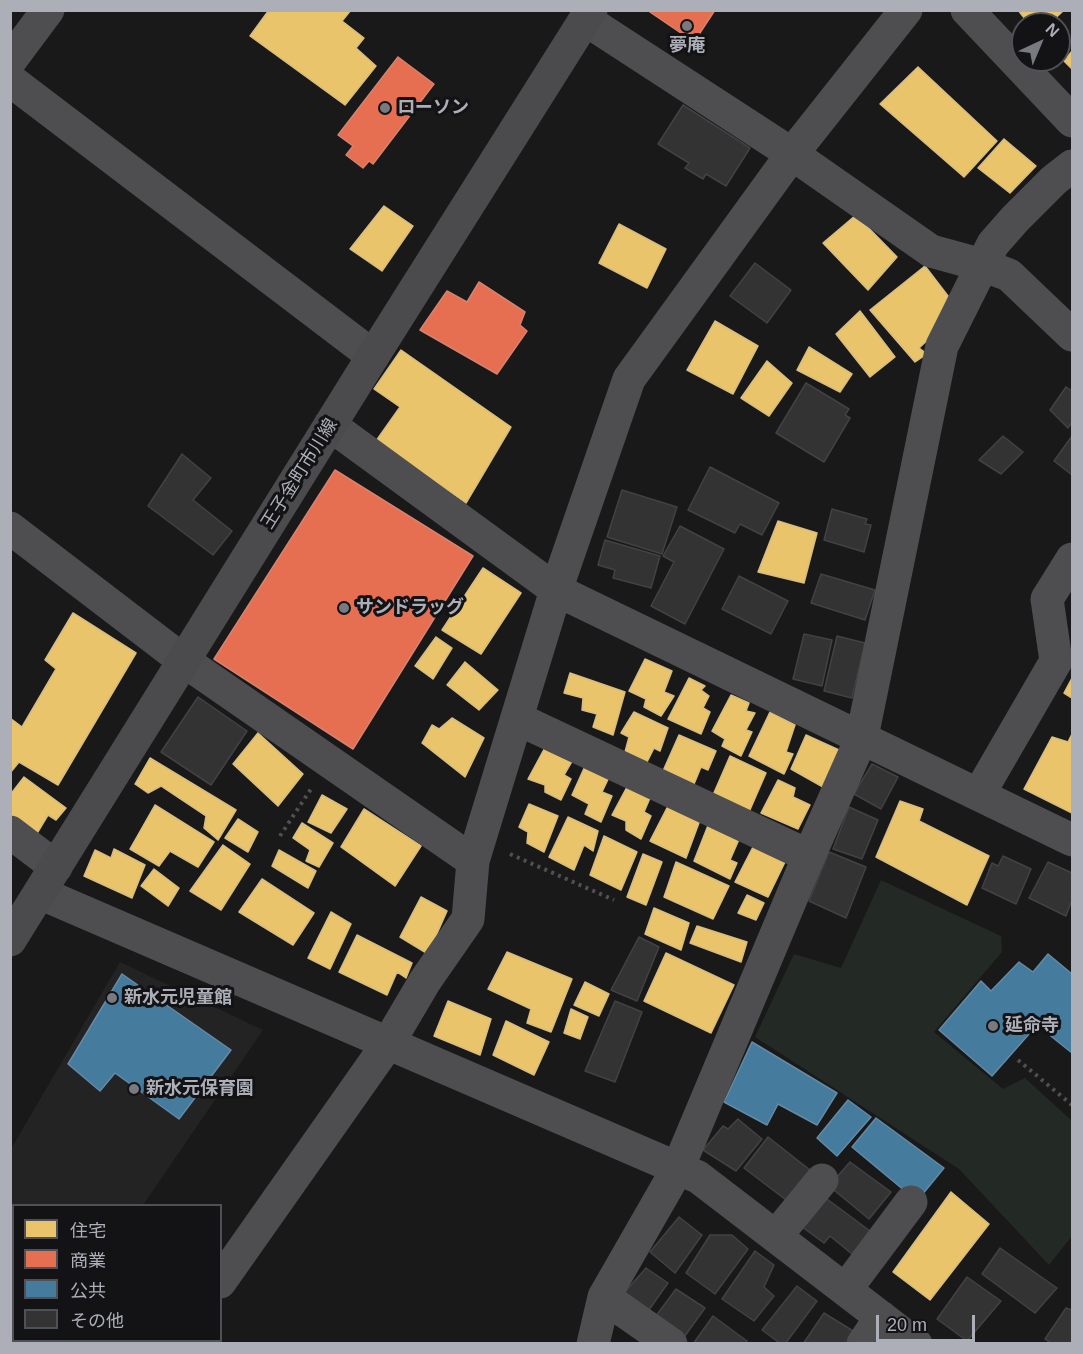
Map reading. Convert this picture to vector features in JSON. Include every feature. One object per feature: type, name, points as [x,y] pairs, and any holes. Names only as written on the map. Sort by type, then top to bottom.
[{"type":"main road","name":"王子金町市川線","points":[[10,940],[586,14]]},
{"type":"street","points":[[10,61],[48,10]]},
{"type":"street","points":[[222,1279],[389,1042],[425,981],[468,919],[476,851],[556,590],[629,380],[792,154],[906,10]]},
{"type":"street","points":[[967,10],[1072,121]]},
{"type":"street","points":[[586,14],[932,250],[1009,275],[1072,335]]},
{"type":"street","points":[[10,80],[373,356]]},
{"type":"street","points":[[593,1344],[604,1297],[678,1167],[809,856],[862,737],[942,346],[993,244],[1054,180],[1072,166]]},
{"type":"street","points":[[330,425],[556,590],[1072,840]]},
{"type":"street","points":[[10,528],[184,661],[329,761],[476,851]]},
{"type":"street","points":[[979,794],[1056,661],[1047,599],[1072,559]]},
{"type":"street","points":[[518,719],[809,856]]},
{"type":"street","points":[[10,832],[48,880],[389,1042],[698,1177],[916,1344]]},
{"type":"street","points":[[776,1236],[822,1180]]},
{"type":"street","points":[[846,1289],[911,1202]]},
{"type":"street","points":[[604,1297],[671,1344]]},
{"type":"street","points":[[863,1344],[881,1317]]},
{"type":"path","points":[[280,836],[329,761]]},
{"type":"path","points":[[476,851],[614,900]]},
{"type":"path","points":[[1018,1060],[1072,1105]]},
{"type":"shaded area","points":[[881,880],[1001,936],[1002,952],[934,1032],[1003,1089],[1025,1078],[1072,1121],[1072,1236],[1049,1265],[959,1169],[755,1037],[794,954],[841,968]]},
{"type":"shaded area","name":"新水元保育園","points":[[120,962],[263,1030],[144,1204],[12,1204],[12,1248],[11,1149]]},
{"type":"building: 住宅","points":[[269,10],[351,10],[342,21],[364,38],[356,48],[376,66],[345,105],[250,36]]},
{"type":"building: 住宅","points":[[1018,10],[1060,10],[1062,12],[1020,12]]},
{"type":"building: 住宅","points":[[918,67],[997,141],[964,177],[880,104]]},
{"type":"building: 住宅","points":[[1004,139],[1036,166],[1010,193],[978,168]]},
{"type":"building: 住宅","points":[[384,206],[413,226],[382,271],[350,249]]},
{"type":"building: 住宅","points":[[856,215],[897,257],[868,290],[823,243]]},
{"type":"building: 住宅","points":[[619,224],[666,249],[647,288],[599,263]]},
{"type":"building: 住宅","points":[[925,266],[948,296],[932,336],[919,348],[927,354],[915,362],[870,310]]},
{"type":"building: 住宅","points":[[860,311],[895,357],[870,377],[836,334]]},
{"type":"building: 住宅","points":[[715,321],[758,346],[733,394],[687,370]]},
{"type":"building: 住宅","points":[[809,347],[852,374],[840,392],[797,370]]},
{"type":"building: 住宅","points":[[401,350],[511,427],[466,503],[376,441],[400,407],[374,389]]},
{"type":"building: 住宅","points":[[767,361],[792,383],[769,416],[741,398]]},
{"type":"building: 住宅","points":[[778,521],[817,533],[804,583],[758,572]]},
{"type":"building: 住宅","points":[[483,568],[521,593],[481,654],[442,630]]},
{"type":"building: 住宅","points":[[73,613],[136,653],[58,785],[19,762],[10,773],[10,718],[22,727],[56,669],[45,660]]},
{"type":"building: 住宅","points":[[436,637],[452,648],[433,679],[415,666]]},
{"type":"building: 住宅","points":[[645,659],[672,671],[664,692],[674,696],[661,716],[644,707],[646,699],[629,691]]},
{"type":"building: 住宅","points":[[465,662],[498,690],[479,710],[447,685]]},
{"type":"building: 住宅","points":[[570,673],[625,692],[613,735],[593,727],[597,714],[582,710],[583,698],[564,693]]},
{"type":"building: 住宅","points":[[689,678],[705,686],[701,690],[709,696],[703,708],[710,712],[701,734],[668,719]]},
{"type":"building: 住宅","points":[[1072,678],[1072,698],[1064,693]]},
{"type":"building: 住宅","points":[[731,695],[749,703],[746,711],[755,713],[746,730],[752,732],[741,756],[722,746],[725,739],[712,731]]},
{"type":"building: 住宅","points":[[634,712],[668,728],[660,751],[654,748],[647,762],[625,752],[629,737],[621,733]]},
{"type":"building: 住宅","points":[[770,712],[795,725],[786,752],[793,754],[784,774],[749,756]]},
{"type":"building: 住宅","points":[[452,718],[484,738],[465,777],[422,743],[432,725],[439,729]]},
{"type":"building: 住宅","points":[[258,733],[303,774],[278,806],[233,764]]},
{"type":"building: 住宅","points":[[1072,734],[1072,813],[1024,789],[1052,737],[1068,742]]},
{"type":"building: 住宅","points":[[679,735],[716,751],[708,770],[701,767],[694,784],[663,771]]},
{"type":"building: 住宅","points":[[806,735],[839,750],[823,787],[791,769]]},
{"type":"building: 住宅","points":[[548,742],[575,756],[564,775],[571,779],[561,800],[545,792],[545,785],[528,779]]},
{"type":"building: 住宅","points":[[730,756],[766,773],[749,812],[713,795]]},
{"type":"building: 住宅","points":[[150,758],[236,810],[218,840],[204,828],[206,816],[161,786],[148,793],[135,784]]},
{"type":"building: 住宅","points":[[586,764],[611,773],[602,792],[612,796],[601,822],[585,814],[589,804],[572,795]]},
{"type":"building: 住宅","points":[[24,777],[66,808],[56,820],[48,815],[36,835],[10,819],[10,795]]},
{"type":"building: 住宅","points":[[778,780],[795,788],[793,797],[810,805],[798,829],[761,813]]},
{"type":"building: 住宅","points":[[627,787],[650,798],[644,812],[651,816],[641,839],[626,830],[626,821],[612,815]]},
{"type":"building: 住宅","points":[[322,795],[347,809],[331,833],[308,822]]},
{"type":"building: 住宅","points":[[900,801],[923,809],[919,821],[989,856],[967,905],[876,857]]},
{"type":"building: 住宅","points":[[529,804],[558,816],[544,852],[527,843],[528,832],[519,827]]},
{"type":"building: 住宅","points":[[155,805],[214,842],[198,867],[170,851],[159,866],[130,849]]},
{"type":"building: 住宅","points":[[668,806],[700,820],[686,858],[650,841]]},
{"type":"building: 住宅","points":[[364,809],[421,846],[395,886],[341,847]]},
{"type":"building: 住宅","points":[[568,817],[598,831],[593,851],[584,845],[574,870],[549,857]]},
{"type":"building: 住宅","points":[[238,819],[258,832],[248,852],[225,838]]},
{"type":"building: 住宅","points":[[302,823],[333,843],[319,867],[306,861],[310,850],[293,838]]},
{"type":"building: 住宅","points":[[709,823],[740,837],[730,860],[737,863],[730,879],[694,861]]},
{"type":"building: 住宅","points":[[604,836],[637,852],[621,890],[590,875]]},
{"type":"building: 住宅","points":[[223,845],[250,864],[221,910],[190,891]]},
{"type":"building: 住宅","points":[[754,845],[785,862],[768,897],[735,882]]},
{"type":"building: 住宅","points":[[114,849],[145,865],[132,898],[84,876],[95,850],[111,858]]},
{"type":"building: 住宅","points":[[279,850],[316,871],[308,888],[272,866]]},
{"type":"building: 住宅","points":[[643,854],[662,862],[646,905],[627,897]]},
{"type":"building: 住宅","points":[[676,862],[729,886],[713,919],[664,897]]},
{"type":"building: 住宅","points":[[154,869],[179,888],[168,906],[141,886]]},
{"type":"building: 住宅","points":[[262,879],[314,913],[293,945],[239,912]]},
{"type":"building: 住宅","points":[[747,895],[764,903],[756,920],[738,913]]},
{"type":"building: 住宅","points":[[421,897],[447,911],[428,954],[400,937]]},
{"type":"building: 住宅","points":[[654,908],[689,923],[681,950],[645,934]]},
{"type":"building: 住宅","points":[[331,912],[351,924],[330,969],[308,958]]},
{"type":"building: 住宅","points":[[697,926],[747,942],[741,962],[690,943]]},
{"type":"building: 住宅","points":[[357,935],[412,963],[406,978],[397,972],[387,995],[339,972]]},
{"type":"building: 住宅","points":[[507,952],[572,979],[551,1032],[527,1023],[531,1009],[488,989]]},
{"type":"building: 住宅","points":[[666,953],[734,985],[711,1033],[644,1001]]},
{"type":"building: 住宅","points":[[585,982],[609,994],[599,1016],[574,1005]]},
{"type":"building: 住宅","points":[[448,1001],[491,1019],[480,1055],[434,1036]]},
{"type":"building: 住宅","points":[[571,1009],[588,1017],[580,1039],[564,1033]]},
{"type":"building: 住宅","points":[[506,1021],[549,1042],[534,1075],[493,1055]]},
{"type":"building: 住宅","points":[[951,1192],[989,1224],[930,1300],[893,1272]]},
{"type":"building: 商業","name":"夢庵","points":[[647,10],[715,10],[694,42]]},
{"type":"building: 商業","points":[[398,57],[434,84],[373,164],[369,161],[363,168],[346,155],[353,146],[338,135]]},
{"type":"building: 商業","points":[[479,282],[525,312],[520,325],[527,331],[497,374],[420,330],[447,291],[467,302]]},
{"type":"building: 商業","name":"サンドラッグ","points":[[335,470],[473,556],[353,749],[214,659]]},
{"type":"building: 公共","points":[[1048,954],[1072,974],[1072,1053],[1037,1025],[992,1076],[939,1030],[981,981],[991,991],[1019,962],[1033,972]]},
{"type":"building: 公共","points":[[122,974],[231,1050],[179,1119],[115,1073],[100,1091],[68,1064]]},
{"type":"building: 公共","points":[[752,1042],[837,1093],[817,1125],[778,1104],[767,1125],[724,1102]]},
{"type":"building: 公共","points":[[848,1100],[871,1117],[837,1156],[817,1138]]},
{"type":"building: 公共","points":[[876,1118],[944,1168],[917,1201],[852,1147]]},
{"type":"building: その他","points":[[683,105],[750,148],[726,186],[706,174],[703,179],[685,168],[689,163],[658,144]]},
{"type":"building: その他","points":[[755,263],[791,290],[767,323],[730,296]]},
{"type":"building: その他","points":[[806,383],[849,409],[845,415],[850,418],[824,462],[776,433]]},
{"type":"building: その他","points":[[1066,387],[1072,391],[1072,422],[1068,428],[1050,410]]},
{"type":"building: その他","points":[[1003,436],[1023,452],[1001,474],[979,460]]},
{"type":"building: その他","points":[[1072,436],[1072,475],[1054,461]]},
{"type":"building: その他","points":[[182,454],[211,478],[193,500],[232,531],[213,555],[148,506]]},
{"type":"building: その他","points":[[710,467],[779,503],[762,535],[740,524],[735,533],[688,510]]},
{"type":"building: その他","points":[[622,490],[677,507],[662,554],[607,537]]},
{"type":"building: その他","points":[[832,509],[867,519],[865,524],[871,525],[864,552],[824,540]]},
{"type":"building: その他","points":[[680,526],[724,549],[685,624],[651,606],[674,562],[663,556]]},
{"type":"building: その他","points":[[605,540],[660,556],[651,588],[613,578],[615,570],[598,565]]},
{"type":"building: その他","points":[[821,574],[875,590],[865,620],[811,603]]},
{"type":"building: その他","points":[[739,576],[788,601],[771,634],[722,609]]},
{"type":"building: その他","points":[[804,634],[832,640],[822,686],[793,679]]},
{"type":"building: その他","points":[[837,636],[865,643],[852,698],[824,691]]},
{"type":"building: その他","points":[[198,697],[247,731],[211,785],[161,752]]},
{"type":"building: その他","points":[[872,764],[898,777],[881,809],[854,794]]},
{"type":"building: その他","points":[[849,807],[878,820],[862,859],[833,849]]},
{"type":"building: その他","points":[[829,852],[866,867],[846,918],[809,901]]},
{"type":"building: その他","points":[[1003,856],[1031,869],[1016,904],[982,888],[992,863],[998,866]]},
{"type":"building: その他","points":[[1048,862],[1072,873],[1072,900],[1066,916],[1029,898]]},
{"type":"building: その他","points":[[639,937],[659,947],[637,1001],[611,990]]},
{"type":"building: その他","points":[[615,1001],[642,1012],[615,1082],[585,1071]]},
{"type":"building: その他","points":[[738,1119],[762,1139],[736,1171],[703,1150],[723,1126],[728,1129]]},
{"type":"building: その他","points":[[768,1137],[810,1170],[786,1200],[744,1168]]},
{"type":"building: その他","points":[[850,1162],[891,1192],[869,1219],[829,1186]]},
{"type":"building: その他","points":[[823,1196],[870,1231],[852,1254],[830,1236],[824,1243],[798,1224]]},
{"type":"building: その他","points":[[679,1217],[702,1235],[675,1273],[650,1252]]},
{"type":"building: その他","points":[[710,1235],[732,1235],[748,1249],[715,1294],[686,1273]]},
{"type":"building: その他","points":[[1000,1248],[1057,1288],[1035,1313],[982,1274]]},
{"type":"building: その他","points":[[755,1251],[774,1265],[764,1287],[774,1296],[754,1321],[722,1299]]},
{"type":"building: その他","points":[[646,1268],[668,1283],[646,1314],[623,1294]]},
{"type":"building: その他","points":[[967,1277],[1001,1301],[967,1341],[937,1319]]},
{"type":"building: その他","points":[[797,1286],[817,1301],[785,1344],[781,1344],[762,1330]]},
{"type":"building: その他","points":[[676,1289],[705,1308],[682,1340],[653,1320]]},
{"type":"building: その他","points":[[1066,1308],[1072,1310],[1072,1344],[1052,1344],[1045,1339]]},
{"type":"building: その他","points":[[824,1313],[858,1334],[851,1344],[803,1344]]},
{"type":"building: その他","points":[[713,1316],[747,1341],[745,1344],[693,1344]]},
{"type":"place","name":"夢庵","points":[[687,26]]},
{"type":"place","name":"ローソン","points":[[385,108]]},
{"type":"place","name":"サンドラッグ","points":[[344,608]]},
{"type":"place","name":"新水元児童館","points":[[112,998]]},
{"type":"place","name":"延命寺","points":[[993,1026]]},
{"type":"place","name":"新水元保育園","points":[[134,1089]]}]
